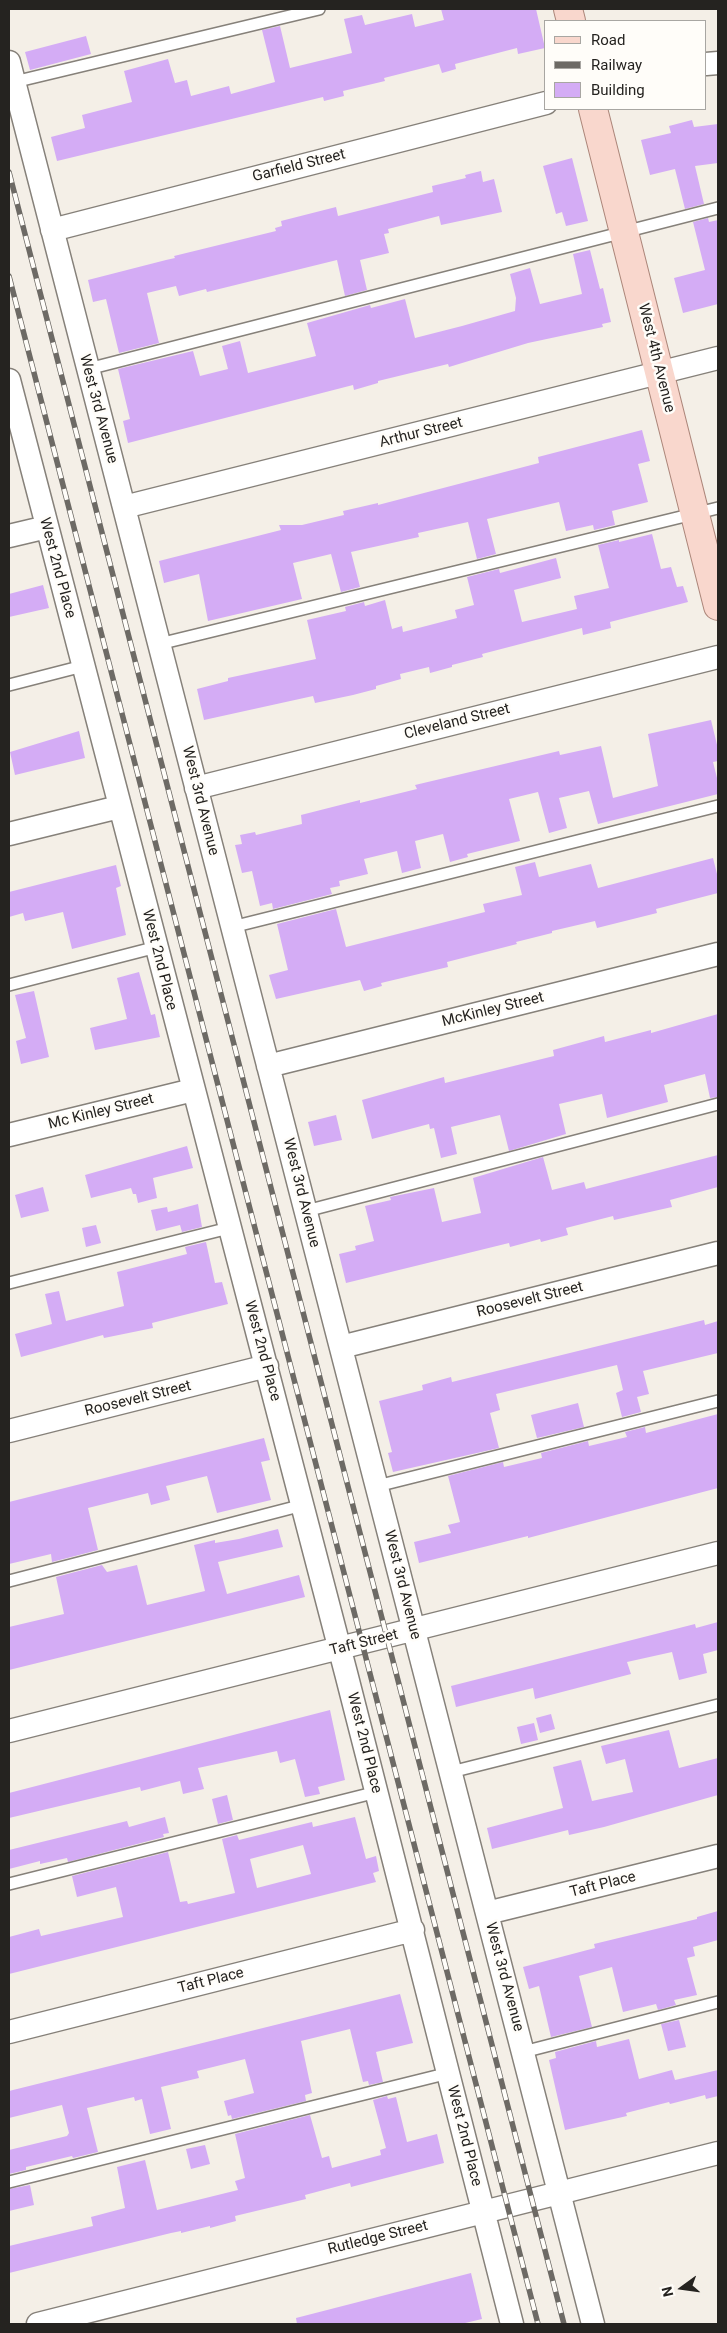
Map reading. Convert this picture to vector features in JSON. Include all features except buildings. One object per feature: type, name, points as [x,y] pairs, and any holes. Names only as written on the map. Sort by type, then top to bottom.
[{"type":"main road","name":"West 4th Avenue","points":[[593,110],[659,373],[707,511],[718,606]]},
{"type":"street","name":"West 3rd Avenue","points":[[11,72],[593,2324]]},
{"type":"street","name":"Garfield Street","points":[[52,230],[544,104]]},
{"type":"street","name":"Arthur Street","points":[[124,507],[718,358]]},
{"type":"street","name":"West 2nd Place","points":[[9,384],[229,1228],[267,1366],[413,1930],[512,2324]]},
{"type":"street","points":[[9,536],[47,527]]},
{"type":"street","name":"Cleveland Street","points":[[196,788],[718,656]]},
{"type":"street","points":[[9,834],[119,807]]},
{"type":"street","name":"McKinley Street","points":[[268,1066],[718,954]]},
{"type":"street","name":"Mc Kinley Street","points":[[9,1135],[193,1090]]},
{"type":"street","name":"Roosevelt Street","points":[[341,1347],[718,1253]]},
{"type":"street","name":"Roosevelt Street","points":[[9,1431],[267,1366]]},
{"type":"street","name":"Taft Street","points":[[9,1732],[718,1553]]},
{"type":"street","name":"Taft Place","points":[[487,1914],[718,1856]]},
{"type":"street","name":"Taft Place","points":[[9,2032],[413,1930]]},
{"type":"street","name":"Rutledge Street","points":[[38,2324],[718,2153]]},
{"type":"lane","points":[[11,72],[319,9]]},
{"type":"lane","points":[[88,369],[718,208]]},
{"type":"lane","points":[[159,644],[707,511]]},
{"type":"lane","points":[[9,685],[83,666]]},
{"type":"lane","points":[[232,927],[718,806]]},
{"type":"lane","points":[[9,985],[156,947]]},
{"type":"lane","points":[[306,1211],[718,1104]]},
{"type":"lane","points":[[9,1283],[229,1228]]},
{"type":"lane","points":[[377,1486],[718,1401]]},
{"type":"lane","points":[[9,1580],[303,1505]]},
{"type":"lane","points":[[451,1772],[718,1705]]},
{"type":"lane","points":[[9,1884],[377,1792]]},
{"type":"lane","points":[[523,2052],[718,2002]]},
{"type":"lane","points":[[9,2182],[449,2073]]},
{"type":"railway","points":[[9,172],[564,2324]]},
{"type":"railway","points":[[9,276],[538,2324]]}]
